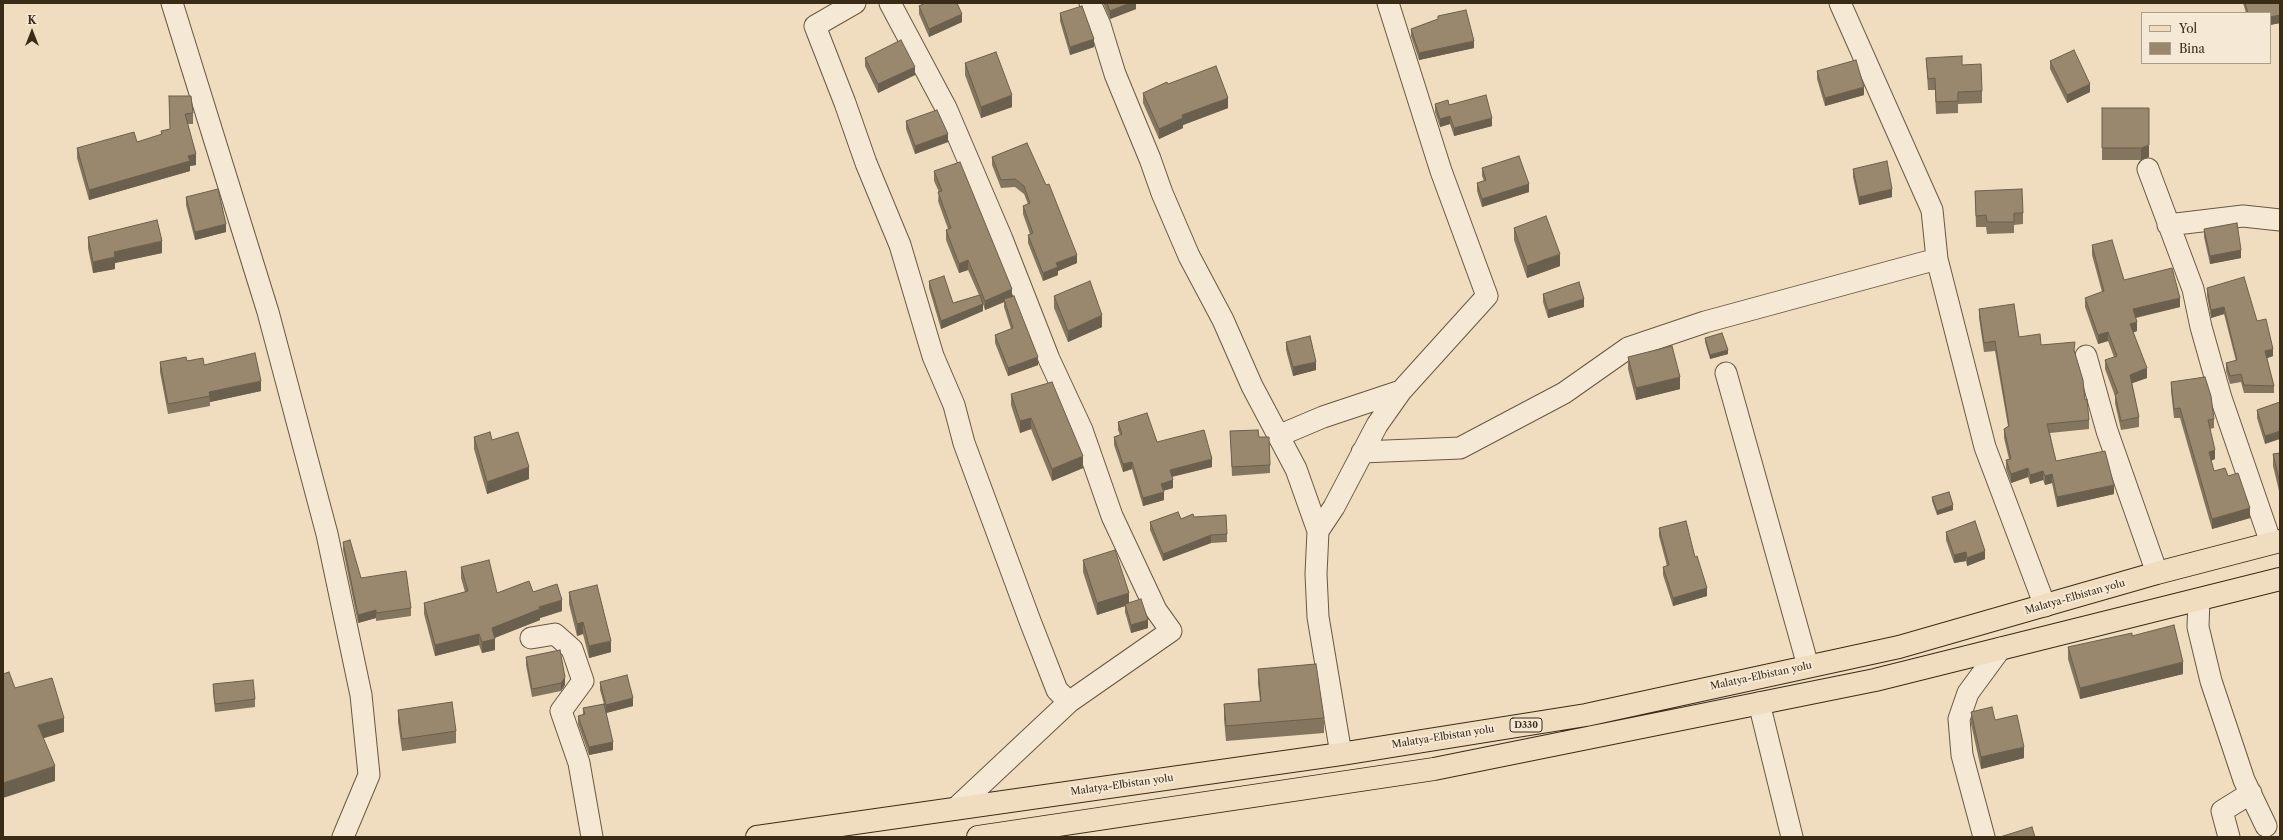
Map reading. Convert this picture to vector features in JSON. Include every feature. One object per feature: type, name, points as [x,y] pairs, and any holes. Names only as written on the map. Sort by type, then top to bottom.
[{"type":"main road","name":"Malatya-Elbistan yolu","points":[[757,837],[1341,754],[1586,715],[1899,647],[2157,573],[2276,542]]},
{"type":"main road","name":"D330","points":[[978,837],[1021,834],[1434,769],[1875,680],[2280,579]]},
{"type":"street","points":[[172,3],[268,312],[327,534],[361,694],[368,775],[343,837]]},
{"type":"street","points":[[855,3],[815,26],[845,103],[866,163],[900,245],[933,356],[954,406],[964,443],[1030,621],[1057,690],[1069,702]]},
{"type":"street","points":[[890,3],[946,108],[1002,239],[1049,358],[1082,430],[1112,516],[1156,610],[1171,631],[1069,702],[955,809]]},
{"type":"street","points":[[1090,3],[1100,24],[1115,74],[1189,256],[1224,320],[1252,386],[1296,470],[1318,531],[1316,574],[1318,617],[1341,754]]},
{"type":"street","points":[[1318,531],[1334,508],[1377,425],[1401,391],[1487,296],[1441,172],[1388,3]]},
{"type":"street","points":[[1840,3],[1932,210],[1937,259],[1985,447],[2045,606]]},
{"type":"street","points":[[2148,169],[2192,289],[2220,398],[2276,542]]},
{"type":"street","points":[[2168,224],[2243,216],[2280,220]]},
{"type":"street","points":[[1362,452],[1460,448],[1564,393],[1628,348],[1705,322],[1937,259]]},
{"type":"street","points":[[2086,356],[2108,431],[2157,573]]},
{"type":"street","points":[[1726,373],[1808,666]]},
{"type":"street","points":[[1278,436],[1323,417],[1401,391]]},
{"type":"street","points":[[2199,599],[2198,626],[2211,681],[2244,780],[2266,826]]},
{"type":"street","points":[[531,638],[555,634],[572,649],[583,681],[561,711],[579,763],[592,837]]},
{"type":"street","points":[[1984,837],[1962,755],[1959,719],[1968,693],[2001,648]]},
{"type":"street","points":[[1759,703],[1792,837]]},
{"type":"street","points":[[2229,837],[2222,811],[2251,793]]},
{"type":"building","points":[[925,3],[957,3],[962,14],[929,29],[919,6]]},
{"type":"building","points":[[1107,3],[1130,3],[1110,11]]},
{"type":"building","points":[[2245,3],[2280,3],[2280,15],[2271,17],[2271,12],[2248,12]]},
{"type":"building","points":[[1082,6],[1094,39],[1070,47],[1060,13]]},
{"type":"building","points":[[1466,10],[1474,41],[1419,53],[1411,29],[1438,19],[1438,16]]},
{"type":"building","points":[[901,40],[915,67],[878,84],[865,58]]},
{"type":"building","points":[[2074,50],[2090,84],[2067,95],[2050,61]]},
{"type":"building","points":[[996,52],[1012,95],[981,107],[965,63]]},
{"type":"building","points":[[1962,56],[1962,65],[1981,64],[1982,91],[1958,92],[1958,101],[1936,102],[1935,78],[1928,79],[1926,58]]},
{"type":"building","points":[[1856,60],[1864,87],[1825,98],[1817,71]]},
{"type":"building","points":[[1216,66],[1228,98],[1182,115],[1183,118],[1159,129],[1143,93],[1167,82],[1168,84]]},
{"type":"building","points":[[1486,95],[1492,118],[1454,128],[1450,116],[1440,119],[1435,104],[1448,100],[1449,105]]},
{"type":"building","points":[[169,96],[191,96],[193,113],[185,114],[196,154],[188,156],[190,161],[89,190],[77,148],[134,132],[137,142],[162,134],[161,131],[170,129]]},
{"type":"building","points":[[2102,108],[2149,108],[2149,145],[2141,148],[2102,148]]},
{"type":"building","points":[[937,110],[948,134],[915,146],[906,121]]},
{"type":"building","points":[[1027,143],[1046,185],[1049,184],[1077,255],[1056,263],[1058,267],[1043,273],[1028,235],[1033,233],[1023,206],[1030,203],[1024,186],[1015,179],[1001,180],[992,157]]},
{"type":"building","points":[[1519,156],[1529,184],[1482,199],[1477,183],[1486,180],[1482,168]]},
{"type":"building","points":[[1887,161],[1892,189],[1859,197],[1853,169]]},
{"type":"building","points":[[960,162],[1012,289],[985,301],[968,260],[959,264],[946,230],[951,228],[938,192],[942,191],[934,171]]},
{"type":"building","points":[[218,189],[226,224],[195,232],[186,197]]},
{"type":"building","points":[[2022,189],[2023,213],[2014,213],[2014,222],[1987,222],[1986,215],[1976,216],[1975,191]]},
{"type":"building","points":[[1546,216],[1560,254],[1527,266],[1514,228]]},
{"type":"building","points":[[157,220],[162,241],[114,252],[115,257],[93,262],[88,237]]},
{"type":"building","points":[[2237,223],[2241,250],[2210,256],[2204,229]]},
{"type":"building","points":[[2112,240],[2124,280],[2172,268],[2180,298],[2133,309],[2137,322],[2130,324],[2147,368],[2130,375],[2139,417],[2121,421],[2115,394],[2118,393],[2105,360],[2117,356],[2108,332],[2098,335],[2085,298],[2104,291],[2092,245]]},
{"type":"building","points":[[944,276],[953,303],[980,295],[983,304],[941,321],[929,281]]},
{"type":"building","points":[[2244,277],[2257,321],[2266,319],[2273,349],[2265,351],[2274,386],[2244,385],[2241,374],[2230,376],[2226,363],[2237,360],[2224,307],[2211,310],[2207,288]]},
{"type":"building","points":[[1090,281],[1102,315],[1068,331],[1054,296]]},
{"type":"building","points":[[1579,282],[1584,299],[1548,310],[1543,294]]},
{"type":"building","points":[[1014,296],[1038,357],[1008,368],[995,335],[1013,328],[1004,299]]},
{"type":"building","points":[[2014,304],[2019,337],[2040,334],[2041,345],[2075,342],[2074,350],[2083,380],[2089,420],[2047,424],[2056,461],[2105,451],[2114,485],[2057,497],[2052,474],[2045,476],[2043,471],[2030,475],[2028,468],[2011,474],[2006,460],[2011,459],[2004,429],[2009,426],[1995,341],[1984,343],[1979,309]]},
{"type":"building","points":[[1722,333],[1728,350],[1710,355],[1705,338]]},
{"type":"building","points":[[1310,336],[1316,362],[1293,367],[1286,342]]},
{"type":"building","points":[[1672,346],[1680,377],[1636,388],[1628,357]]},
{"type":"building","points":[[255,353],[261,381],[209,392],[210,396],[168,404],[160,362],[186,357],[187,361],[203,358],[204,365]]},
{"type":"building","points":[[2205,377],[2211,396],[2214,419],[2208,420],[2215,450],[2209,452],[2214,471],[2225,468],[2228,476],[2238,473],[2250,508],[2212,519],[2180,408],[2174,409],[2171,382]]},
{"type":"building","points":[[1052,382],[1083,456],[1052,469],[1031,418],[1020,421],[1011,394]]},
{"type":"building","points":[[2280,402],[2280,431],[2265,436],[2257,410]]},
{"type":"building","points":[[1147,413],[1157,442],[1204,430],[1212,459],[1170,470],[1173,480],[1161,484],[1164,492],[1143,498],[1132,462],[1123,464],[1114,437],[1122,434],[1118,422]]},
{"type":"building","points":[[1258,430],[1259,437],[1269,437],[1270,465],[1232,467],[1230,431]]},
{"type":"building","points":[[490,432],[492,440],[518,432],[529,467],[487,482],[474,437]]},
{"type":"building","points":[[2280,453],[2280,483],[2273,454]]},
{"type":"building","points":[[1949,492],[1953,505],[1937,511],[1932,497]]},
{"type":"building","points":[[1178,512],[1181,519],[1193,514],[1194,517],[1226,515],[1227,534],[1211,535],[1163,554],[1150,522]]},
{"type":"building","points":[[1686,521],[1695,557],[1697,556],[1707,588],[1673,598],[1663,567],[1669,565],[1659,528]]},
{"type":"building","points":[[1975,521],[1985,551],[1967,558],[1966,552],[1954,555],[1946,532]]},
{"type":"building","points":[[350,540],[361,578],[406,571],[411,608],[376,613],[376,610],[358,615],[343,542]]},
{"type":"building","points":[[1115,550],[1129,593],[1097,603],[1083,560]]},
{"type":"building","points":[[489,560],[497,593],[529,581],[533,592],[557,584],[562,600],[539,607],[540,609],[492,628],[495,639],[482,642],[479,634],[435,645],[424,603],[468,591],[461,567]]},
{"type":"building","points":[[597,585],[611,641],[589,646],[583,622],[577,624],[569,592]]},
{"type":"building","points":[[1141,599],[1148,620],[1131,625],[1125,604]]},
{"type":"building","points":[[2174,625],[2183,662],[2080,688],[2068,647],[2132,633],[2132,636]]},
{"type":"building","points":[[560,650],[565,677],[561,683],[532,689],[526,657]]},
{"type":"building","points":[[1316,664],[1324,718],[1226,726],[1224,704],[1261,701],[1258,669]]},
{"type":"building","points":[[9,672],[15,688],[52,678],[64,718],[38,725],[55,766],[3,783],[3,674]]},
{"type":"building","points":[[627,675],[633,698],[606,705],[600,682]]},
{"type":"building","points":[[253,680],[255,699],[215,704],[213,684]]},
{"type":"building","points":[[452,702],[456,731],[402,739],[398,710]]},
{"type":"building","points":[[604,704],[613,742],[589,747],[578,716],[585,714],[583,708]]},
{"type":"building","points":[[1992,707],[1995,720],[2017,715],[2024,747],[1981,757],[1971,712]]},
{"type":"building","points":[[2032,827],[2035,837],[2000,837]]}]
